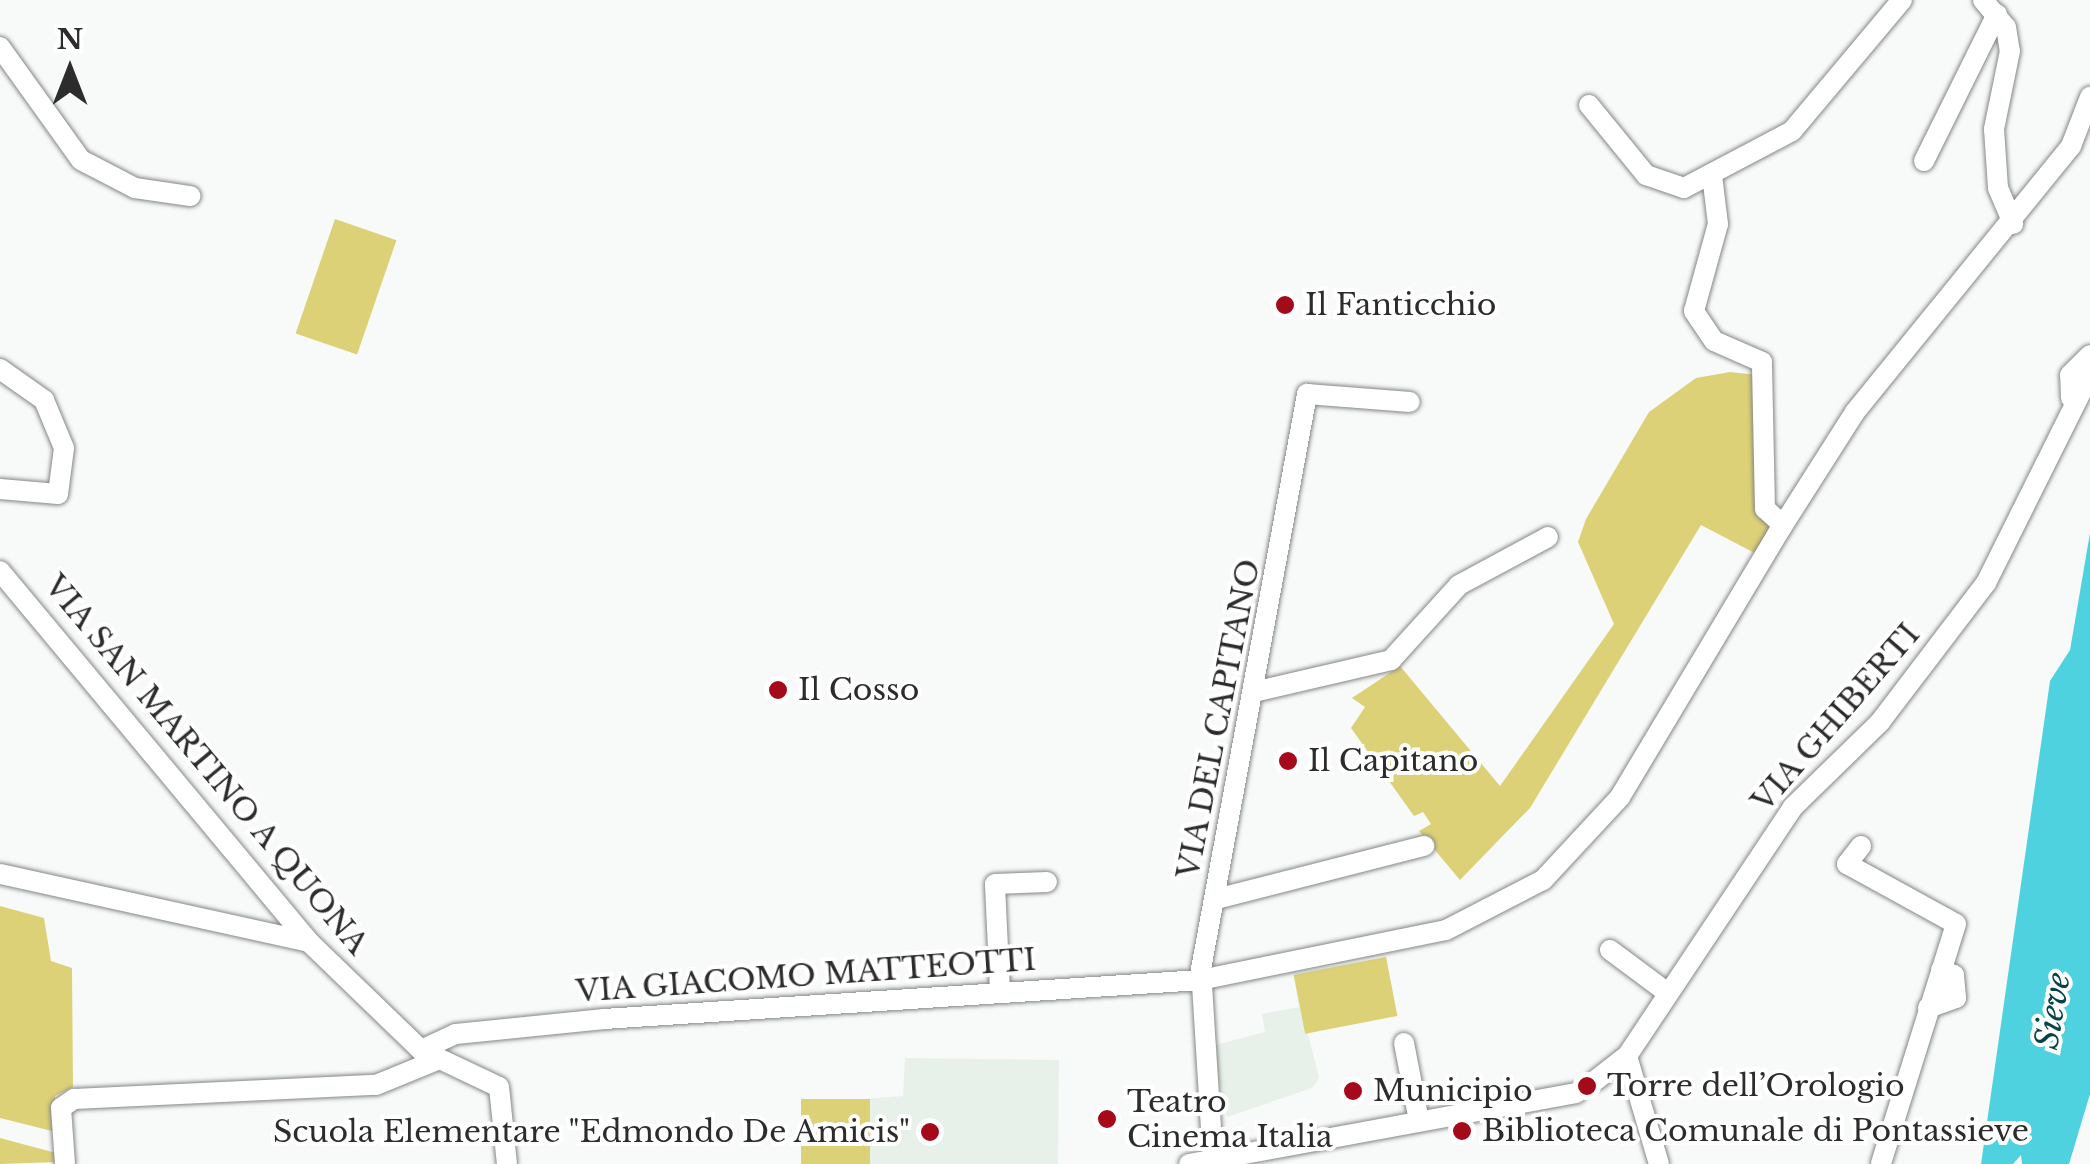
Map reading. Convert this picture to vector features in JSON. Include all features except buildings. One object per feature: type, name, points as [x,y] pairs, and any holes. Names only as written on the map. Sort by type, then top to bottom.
[{"type":"street","points":[[1589,105],[1664,187],[1712,174],[1792,132],[1902,0]]},
{"type":"street","points":[[1924,162],[1990,7]]},
{"type":"street","points":[[1990,7],[2010,51],[1994,129],[1998,188],[2013,224]]},
{"type":"street","points":[[0,47],[80,160],[135,188],[190,196]]},
{"type":"street","name":"VIA GIACOMO MATTEOTTI","points":[[65,1164],[61,1108],[74,1099],[376,1085],[474,1032],[1000,990],[1200,980],[1446,930],[1543,880],[1600,827],[1855,412],[2013,224],[2070,146],[2090,97]]},
{"type":"street","points":[[1712,174],[1718,224],[1694,311],[1714,341],[1762,362],[1766,509],[1783,525],[1778,532]]},
{"type":"street","points":[[2071,398],[2070,375],[2090,355]]},
{"type":"street","points":[[0,370],[44,400],[64,448],[58,494],[0,489]]},
{"type":"street","name":"VIA GHIBERTI","points":[[1596,1080],[1627,1056],[1793,807],[1880,722],[1986,584],[2024,520],[2071,398],[2090,374]]},
{"type":"street","name":"VIA DEL CAPITANO","points":[[1219,1161],[1200,980],[1258,691],[1307,394],[1410,402]]},
{"type":"street","points":[[1258,691],[1391,660],[1459,585],[1548,536]]},
{"type":"street","name":"VIA SAN MARTINO A QUONA","points":[[0,571],[309,942],[429,1055],[499,1088],[507,1164]]},
{"type":"street","points":[[1216,899],[1424,846]]},
{"type":"street","points":[[1861,846],[1848,864],[1950,913],[1956,924],[1941,970],[1954,976],[1956,998],[1928,1008],[1881,1164]]},
{"type":"street","points":[[0,874],[309,942]]},
{"type":"street","points":[[1000,990],[995,884],[1047,882]]},
{"type":"street","points":[[1610,950],[1668,993]]},
{"type":"street","points":[[1404,1043],[1419,1121]]},
{"type":"street","points":[[1627,1056],[1654,1158]]},
{"type":"street","points":[[1189,1164],[1577,1093]]},
{"type":"shaded area","points":[[335,219],[396,240],[357,355],[296,333]]},
{"type":"shaded area","points":[[1730,372],[1758,375],[1761,500],[1781,529],[1768,560],[1701,525],[1530,808],[1460,880],[1419,831],[1431,824],[1423,812],[1414,816],[1351,728],[1365,707],[1352,698],[1400,666],[1500,786],[1614,624],[1578,542],[1586,519],[1649,412],[1696,378]]},
{"type":"shaded area","points":[[0,906],[44,918],[51,961],[72,968],[73,1087],[55,1096],[56,1132],[0,1118]]},
{"type":"shaded area","points":[[1386,957],[1397,1016],[1307,1030],[1319,1078],[1312,1088],[1227,1117],[1212,1046],[1265,1032],[1262,1014],[1299,1007],[1293,973]]},
{"type":"shaded area","points":[[1386,957],[1397,1016],[1305,1034],[1294,975]]},
{"type":"shaded area","name":"Scuola Elementare \"Edmondo De Amicis\"","points":[[905,1058],[1059,1060],[1058,1164],[804,1164],[801,1104],[903,1096]]},
{"type":"shaded area","points":[[801,1099],[870,1099],[870,1164],[801,1164]]},
{"type":"shaded area","points":[[0,1138],[56,1153],[56,1162],[0,1164]]},
{"type":"water","name":"Sieve","points":[[2090,533],[2090,1094],[2069,1164],[2022,1164],[2021,1155],[2013,1164],[1981,1164],[2050,681],[2070,650]]},
{"type":"place","name":"Il Fanticchio","points":[[1285,305]]},
{"type":"place","name":"Il Cosso","points":[[778,690]]},
{"type":"place","name":"Il Capitano","points":[[1288,761]]},
{"type":"place","name":"Torre dell’Orologio","points":[[1587,1086]]},
{"type":"place","name":"Municipio","points":[[1353,1091]]},
{"type":"place","name":"Teatro Cinema Italia","points":[[1107,1119]]},
{"type":"place","name":"Biblioteca Comunale di Pontassieve","points":[[1462,1131]]},
{"type":"place","name":"Scuola Elementare \"Edmondo De Amicis\"","points":[[930,1132]]}]
